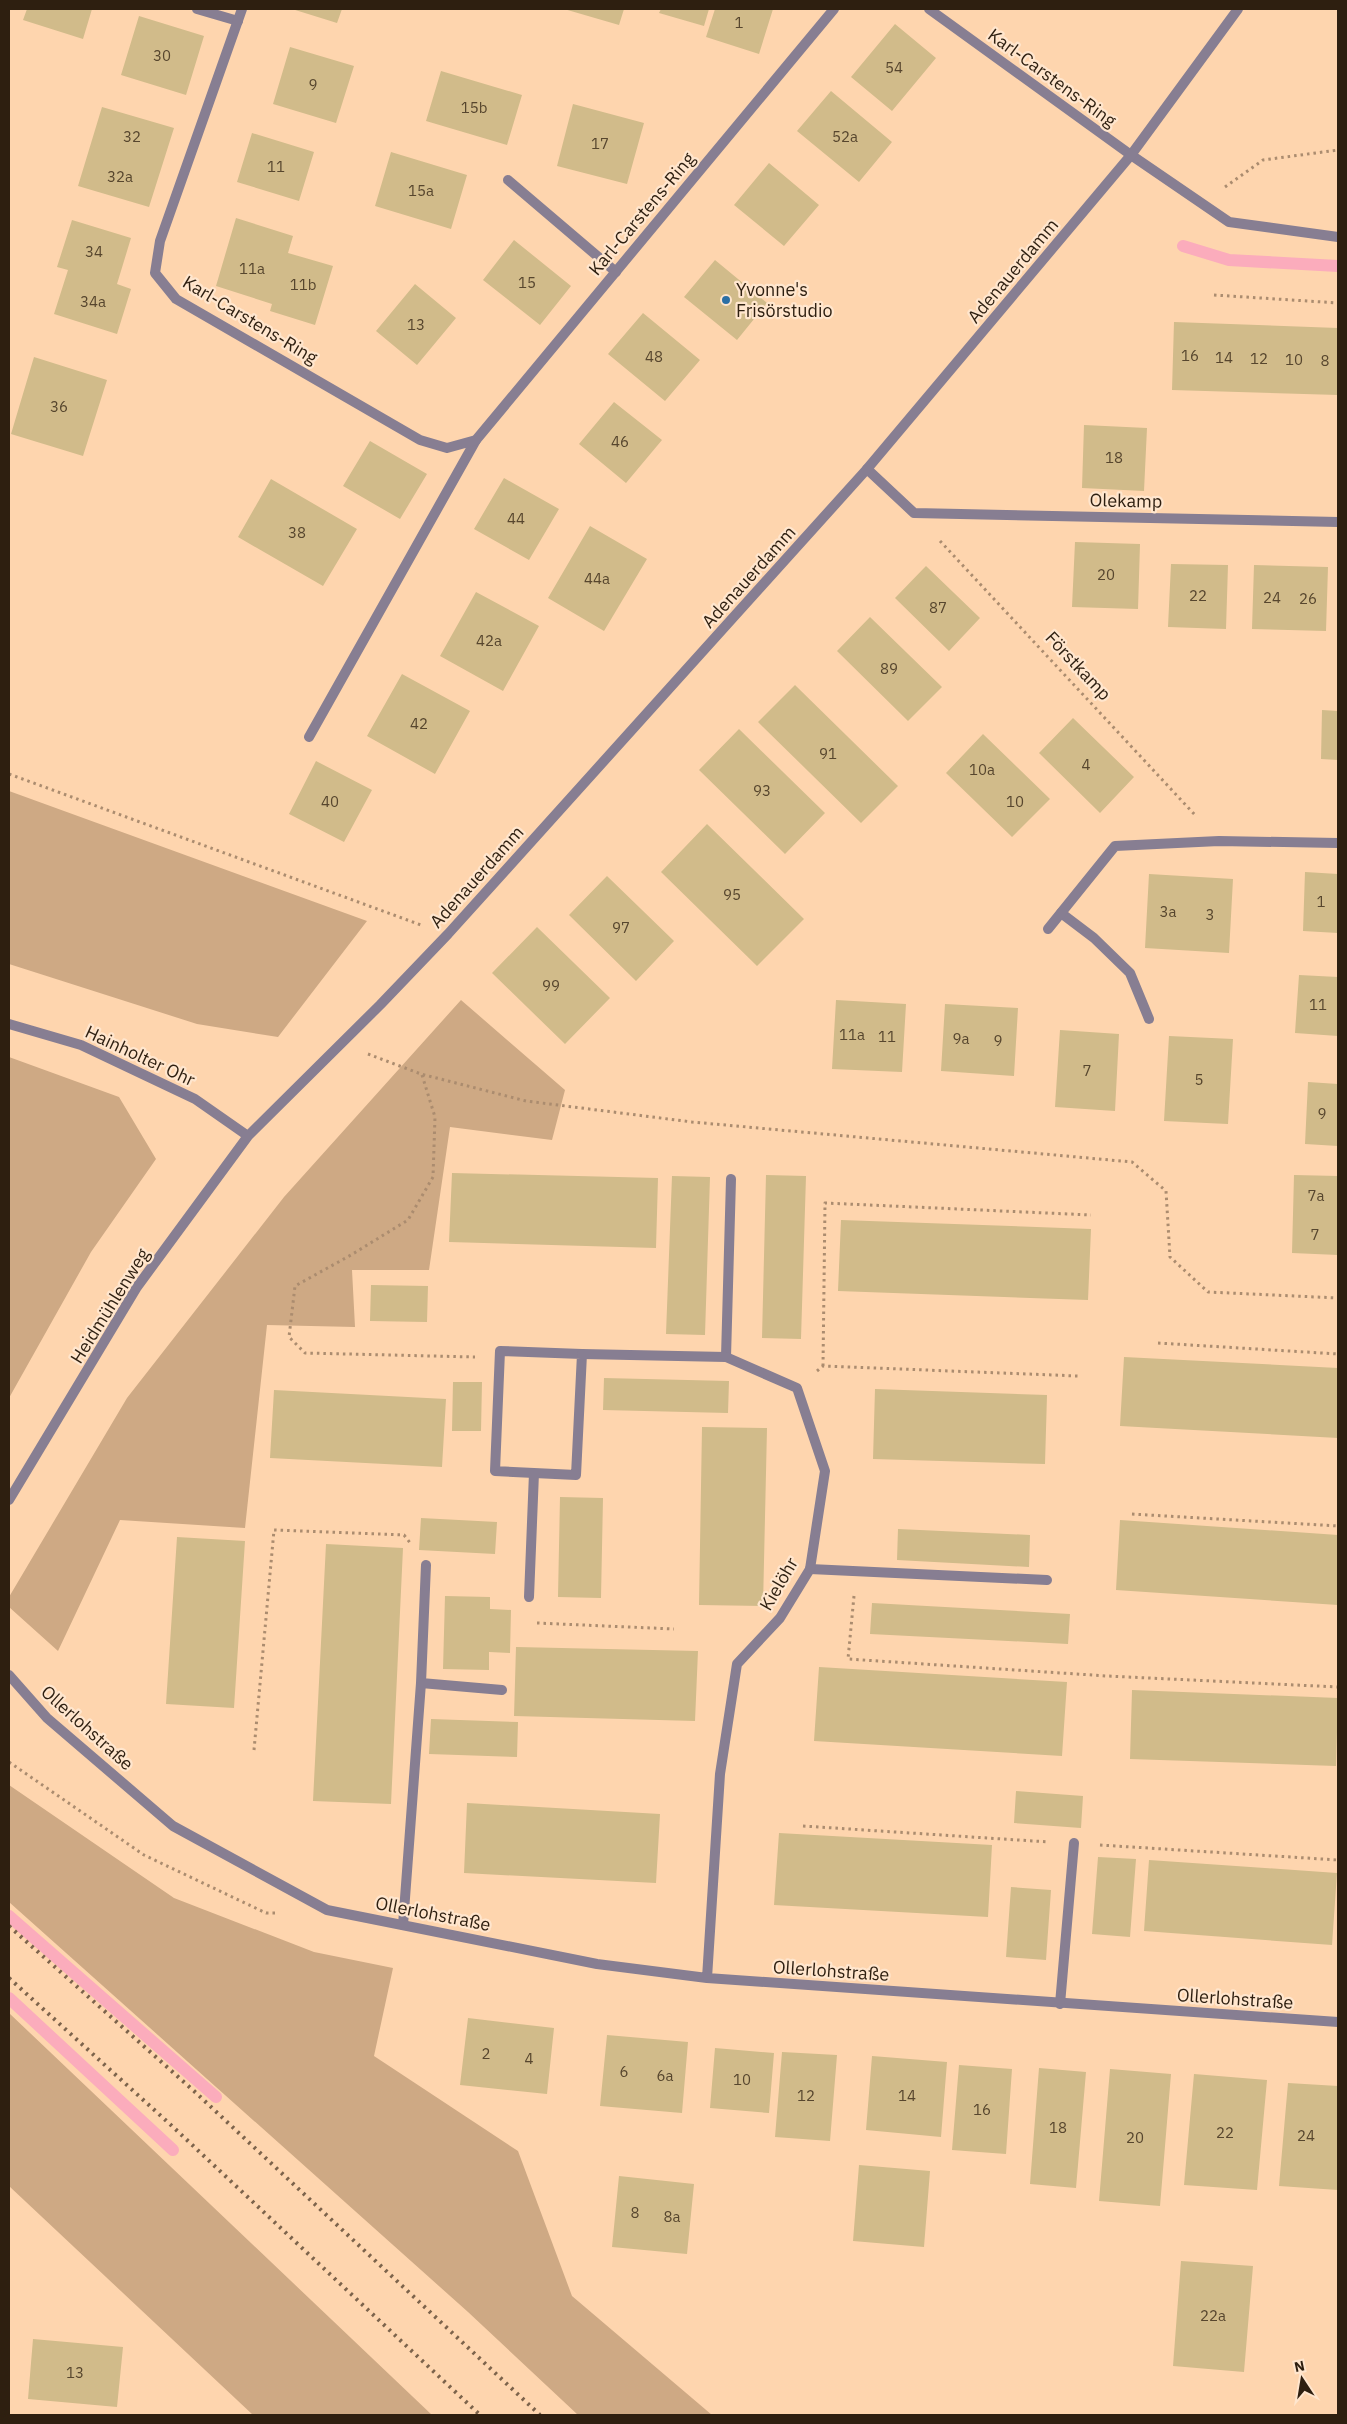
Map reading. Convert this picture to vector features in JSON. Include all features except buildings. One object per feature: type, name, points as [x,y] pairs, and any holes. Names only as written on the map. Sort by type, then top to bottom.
[{"type":"street","points":[[197,9],[238,21]]},
{"type":"street","name":"Karl-Carstens-Ring","points":[[242,9],[160,241],[156,273],[176,299],[420,440],[447,448],[476,440]]},
{"type":"street","name":"Karl-Carstens-Ring","points":[[309,737],[476,440],[834,9]]},
{"type":"street","name":"Karl-Carstens-Ring","points":[[929,9],[1131,155],[1229,222],[1338,237]]},
{"type":"street","name":"Adenauerdamm","points":[[248,1136],[448,934],[867,469],[1131,155],[1238,9]]},
{"type":"street","points":[[508,180],[616,272]]},
{"type":"street","points":[[867,469],[914,513]]},
{"type":"street","name":"Olekamp","points":[[914,513],[1338,522]]},
{"type":"street","points":[[1048,929],[1115,846],[1219,841],[1338,843]]},
{"type":"street","points":[[1060,913],[1094,938],[1130,973],[1149,1019]]},
{"type":"street","name":"Hainholter Ohr","points":[[9,1024],[81,1045],[195,1099],[248,1136]]},
{"type":"street","name":"Heidmühlenweg","points":[[9,1500],[44,1445],[137,1287],[248,1136]]},
{"type":"street","points":[[726,1358],[731,1179]]},
{"type":"street","points":[[582,1354],[576,1475],[495,1471],[500,1351],[726,1358],[798,1388]]},
{"type":"street","name":"Kielöhr","points":[[707,1978],[720,1774],[738,1664],[780,1618],[810,1569],[825,1471],[798,1388]]},
{"type":"street","points":[[529,1596],[534,1473]]},
{"type":"street","points":[[403,1925],[421,1683],[426,1565]]},
{"type":"street","points":[[810,1569],[1046,1580]]},
{"type":"street","name":"Ollerlohstraße","points":[[9,1675],[47,1718],[173,1826],[327,1910],[597,1964],[707,1978],[1338,2022]]},
{"type":"street","points":[[421,1683],[502,1690]]},
{"type":"street","points":[[1060,2004],[1074,1844]]},
{"type":"path","points":[[1202,204],[1263,160],[1338,150]]},
{"type":"path","points":[[1214,295],[1338,303]]},
{"type":"path","name":"Förstkamp","points":[[914,513],[1219,841]]},
{"type":"path","points":[[9,774],[448,934]]},
{"type":"path","points":[[341,1044],[422,1074],[526,1101],[692,1122],[1132,1162],[1166,1191],[1170,1257],[1208,1292],[1338,1298]]},
{"type":"path","points":[[422,1074],[435,1116],[433,1176],[408,1220],[351,1256],[295,1286],[289,1338],[305,1353],[500,1358]]},
{"type":"path","points":[[823,1366],[825,1203],[1091,1215]]},
{"type":"path","points":[[1158,1343],[1338,1354]]},
{"type":"path","points":[[798,1388],[823,1366],[1078,1376]]},
{"type":"path","points":[[1132,1514],[1338,1526]]},
{"type":"path","points":[[254,1750],[274,1530],[404,1535],[426,1565]]},
{"type":"path","points":[[857,1572],[848,1658],[1107,1676],[1338,1687]]},
{"type":"path","points":[[529,1596],[528,1622],[674,1629]]},
{"type":"path","points":[[9,1762],[144,1855],[266,1913],[284,1912]]},
{"type":"path","points":[[803,1826],[1338,1860]]},
{"type":"shaded area","points":[[9,791],[367,921],[278,1037],[197,1024],[9,964]]},
{"type":"shaded area","points":[[461,1000],[565,1090],[552,1140],[450,1127],[429,1270],[352,1270],[355,1327],[267,1325],[245,1528],[120,1520],[58,1651],[9,1607],[9,1597],[127,1398],[284,1197]]},
{"type":"shaded area","points":[[9,1057],[119,1097],[156,1159],[91,1252],[9,1398]]},
{"type":"shaded area","points":[[9,1785],[174,1898],[314,1952],[393,1968],[374,2056],[518,2151],[572,2296],[712,2415],[578,2415],[468,2312],[9,1902]]},
{"type":"shaded area","points":[[9,2013],[432,2415],[253,2415],[9,2186]]},
{"type":"waterway","points":[[1183,246],[1229,260],[1338,266]]},
{"type":"waterway","points":[[9,1916],[216,2097]]},
{"type":"waterway","points":[[9,1998],[173,2150]]},
{"type":"railway","points":[[9,1926],[194,2091],[540,2415]]},
{"type":"railway","points":[[9,1978],[172,2126],[480,2415]]},
{"type":"place","name":"Yvonne's Frisörstudio","points":[[726,300]]}]
